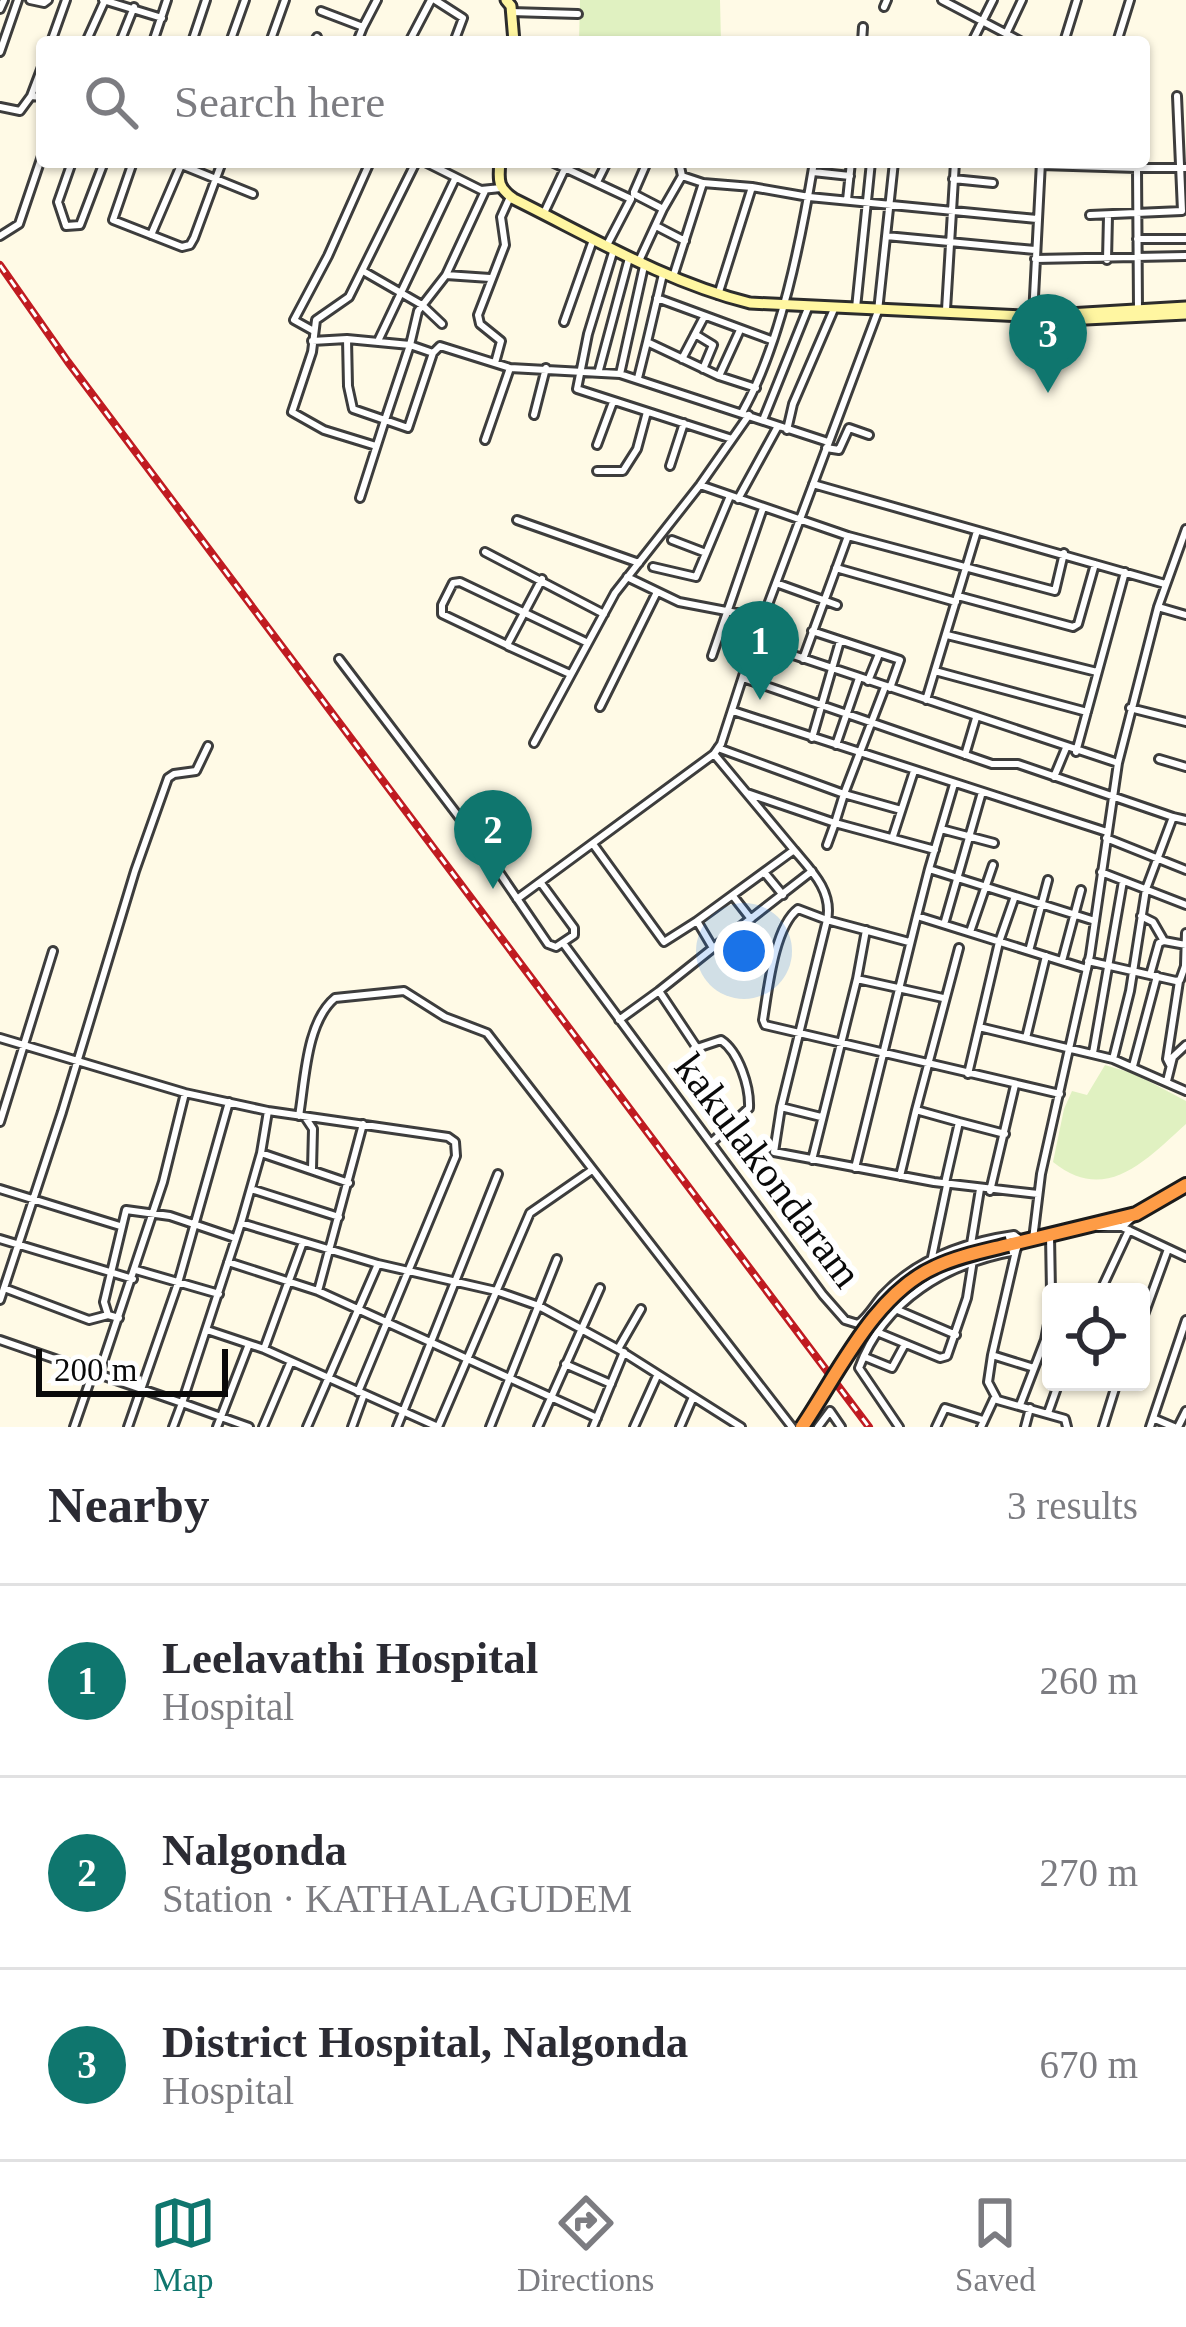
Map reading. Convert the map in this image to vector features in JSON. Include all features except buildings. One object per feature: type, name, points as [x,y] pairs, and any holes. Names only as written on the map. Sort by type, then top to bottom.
[{"type":"highway","points":[[802,1427],[899,1290],[932,1268],[1136,1214],[1186,1185]]},
{"type":"street","points":[[0,9],[4,0]]},
{"type":"street","points":[[0,52],[18,0]]},
{"type":"street","points":[[30,0],[48,0]]},
{"type":"street","points":[[53,36],[66,0]]},
{"type":"street","points":[[89,36],[104,0],[162,18]]},
{"type":"street","points":[[156,36],[166,0]]},
{"type":"street","points":[[194,36],[206,0]]},
{"type":"street","points":[[232,36],[245,0]]},
{"type":"street","points":[[272,36],[285,0]]},
{"type":"street","points":[[359,36],[377,0]]},
{"type":"street","points":[[412,36],[433,0],[463,18],[456,36]]},
{"type":"street","points":[[549,13],[550,0]]},
{"type":"street","points":[[944,0],[1010,36]]},
{"type":"street","points":[[975,36],[993,0]]},
{"type":"street","points":[[1006,34],[1022,0]]},
{"type":"street","points":[[1066,36],[1077,0]]},
{"type":"street","points":[[1119,36],[1130,0]]},
{"type":"street","points":[[513,36],[509,4],[578,14]]},
{"type":"street","points":[[122,36],[134,8]]},
{"type":"street","points":[[321,11],[363,27]]},
{"type":"street","points":[[862,36],[863,27]]},
{"type":"street","points":[[0,107],[18,112],[27,106],[36,83]]},
{"type":"street","points":[[31,96],[36,97]]},
{"type":"street","points":[[1090,215],[1184,211],[1177,96]]},
{"type":"street","points":[[1150,166],[1184,168]]},
{"type":"street","points":[[0,236],[19,224],[38,168]]},
{"type":"street","points":[[70,168],[58,202],[67,226],[80,226],[102,168]]},
{"type":"street","points":[[131,168],[113,220],[182,247],[190,245],[220,168]]},
{"type":"street","points":[[151,236],[177,168]]},
{"type":"street","points":[[191,168],[254,194]]},
{"type":"street","points":[[312,330],[293,320],[367,168]]},
{"type":"street","points":[[376,446],[324,430],[292,412],[312,352],[316,320],[349,297],[418,168]]},
{"type":"street","points":[[433,168],[484,190],[501,188]]},
{"type":"street","points":[[500,168],[501,188],[510,197],[718,295],[781,306],[946,314],[1057,316],[1186,310]]},
{"type":"street","points":[[544,214],[565,168]]},
{"type":"street","points":[[571,168],[663,209]]},
{"type":"street","points":[[597,182],[604,168]]},
{"type":"street","points":[[644,168],[611,247],[579,369],[578,391],[732,439]]},
{"type":"street","points":[[599,370],[638,260],[682,176],[680,168]]},
{"type":"street","points":[[534,743],[626,577],[700,485],[745,413],[781,306],[814,168]]},
{"type":"street","points":[[818,168],[850,176]]},
{"type":"street","points":[[847,201],[851,168]]},
{"type":"street","points":[[856,310],[871,168]]},
{"type":"street","points":[[518,899],[716,751],[878,311],[894,168]]},
{"type":"street","points":[[946,314],[954,168]]},
{"type":"street","points":[[1033,316],[1041,168]]},
{"type":"street","points":[[1137,168],[1138,309]]},
{"type":"street","points":[[682,176],[809,197],[1037,219]]},
{"type":"street","points":[[379,339],[454,179]]},
{"type":"street","points":[[953,179],[993,183]]},
{"type":"street","points":[[638,378],[657,298],[685,241],[703,183]]},
{"type":"street","points":[[718,295],[752,187]]},
{"type":"street","points":[[360,498],[422,305],[446,275],[484,190]]},
{"type":"street","points":[[495,363],[501,341],[478,321],[505,245],[501,217],[510,197]]},
{"type":"street","points":[[1107,260],[1108,215]]},
{"type":"street","points":[[656,226],[685,241]]},
{"type":"street","points":[[886,236],[1107,260],[1186,256]]},
{"type":"street","points":[[563,322],[593,238]]},
{"type":"street","points":[[1137,239],[1186,239]]},
{"type":"street","points":[[620,374],[638,260]]},
{"type":"street","points":[[363,271],[422,305],[442,324]]},
{"type":"street","points":[[446,275],[490,278]]},
{"type":"street","points":[[657,298],[771,340]]},
{"type":"street","points":[[763,420],[808,308]]},
{"type":"street","points":[[653,567],[693,578],[734,498],[782,428],[834,309]]},
{"type":"street","points":[[1057,316],[1086,319],[1186,310]]},
{"type":"street","points":[[682,359],[704,317]]},
{"type":"street","points":[[719,376],[740,330]]},
{"type":"street","points":[[695,334],[713,347],[703,369]]},
{"type":"street","points":[[347,339],[347,386],[353,409],[408,428],[433,353],[444,346],[510,368],[599,370],[638,378],[838,450],[849,428],[869,435]]},
{"type":"street","points":[[312,341],[379,339],[433,353]]},
{"type":"street","points":[[646,342],[755,388]]},
{"type":"street","points":[[485,440],[510,368]]},
{"type":"street","points":[[535,415],[546,368]]},
{"type":"street","points":[[597,445],[613,403]]},
{"type":"street","points":[[598,471],[623,471],[637,449],[647,412]]},
{"type":"street","points":[[670,466],[684,423]]},
{"type":"street","points":[[813,484],[1165,584]]},
{"type":"street","points":[[700,485],[848,536],[1055,591],[1064,553]]},
{"type":"street","points":[[712,656],[764,508]]},
{"type":"street","points":[[517,520],[639,563]]},
{"type":"street","points":[[997,1400],[988,1382],[992,1355],[1038,1194],[1071,1049],[1118,763],[1158,607],[1186,530]]},
{"type":"street","points":[[926,701],[976,531]]},
{"type":"street","points":[[803,659],[848,536]]},
{"type":"street","points":[[673,540],[706,553]]},
{"type":"street","points":[[485,552],[604,614]]},
{"type":"street","points":[[836,568],[1073,627],[1078,624],[1096,563]]},
{"type":"street","points":[[1076,752],[1125,572]]},
{"type":"street","points":[[626,577],[656,593],[763,618]]},
{"type":"street","points":[[507,645],[542,579]]},
{"type":"street","points":[[570,674],[445,616],[441,610],[445,598],[453,584],[460,582],[587,643]]},
{"type":"street","points":[[776,583],[837,605]]},
{"type":"street","points":[[600,707],[656,593]]},
{"type":"street","points":[[1158,607],[1186,615]]},
{"type":"street","points":[[812,631],[900,660],[827,845]]},
{"type":"street","points":[[946,635],[1097,672]]},
{"type":"street","points":[[812,738],[840,641]]},
{"type":"street","points":[[754,642],[1118,763]]},
{"type":"street","points":[[836,745],[845,716],[879,655]]},
{"type":"street","points":[[339,659],[548,944],[556,947],[574,935],[574,928],[541,883]]},
{"type":"street","points":[[935,671],[1087,712]]},
{"type":"street","points":[[743,678],[871,725],[998,765],[1018,764],[1186,820]]},
{"type":"street","points":[[1130,708],[1186,722]]},
{"type":"street","points":[[734,712],[1106,835],[1186,870]]},
{"type":"street","points":[[965,755],[976,718]]},
{"type":"street","points":[[0,1300],[168,778],[196,771],[208,746]]},
{"type":"street","points":[[1054,777],[1066,748]]},
{"type":"street","points":[[716,751],[743,792],[812,872],[829,902],[773,1152],[990,1191],[1038,1194]]},
{"type":"street","points":[[716,751],[901,810]]},
{"type":"street","points":[[1159,759],[1186,767]]},
{"type":"street","points":[[892,836],[914,770]]},
{"type":"street","points":[[855,1168],[909,942],[954,784]]},
{"type":"street","points":[[743,792],[935,850]]},
{"type":"street","points":[[944,923],[982,793]]},
{"type":"street","points":[[1113,1059],[1134,971],[1146,889],[1173,817]]},
{"type":"street","points":[[941,829],[994,843]]},
{"type":"street","points":[[593,844],[664,942],[794,850]]},
{"type":"street","points":[[970,932],[992,865]]},
{"type":"street","points":[[929,869],[1095,921]]},
{"type":"street","points":[[764,872],[782,895]]},
{"type":"street","points":[[619,1020],[812,872]]},
{"type":"street","points":[[1101,872],[1186,905]]},
{"type":"street","points":[[1029,951],[1048,880]]},
{"type":"street","points":[[1093,1053],[1124,880]]},
{"type":"street","points":[[1062,961],[1081,890]]},
{"type":"street","points":[[733,896],[751,920]]},
{"type":"street","points":[[968,1074],[999,942],[1015,896]]},
{"type":"street","points":[[909,942],[798,909],[786,920],[780,938],[765,1025],[1060,1094]]},
{"type":"street","points":[[917,916],[1062,961],[1108,964],[1179,981]]},
{"type":"street","points":[[1141,916],[1153,922],[1163,941]]},
{"type":"street","points":[[697,921],[712,948]]},
{"type":"street","points":[[812,1160],[866,930]]},
{"type":"street","points":[[1167,1081],[1186,933]]},
{"type":"street","points":[[1133,1067],[1159,943],[1185,945]]},
{"type":"street","name":"kakulakondaram","points":[[563,944],[823,1295],[850,1323],[858,1324],[902,1279],[932,1258],[1014,1235],[1020,1244]]},
{"type":"street","points":[[900,1176],[958,948]]},
{"type":"street","points":[[0,1122],[53,951]]},
{"type":"street","points":[[1026,1038],[1046,956]]},
{"type":"street","points":[[857,979],[943,998]]},
{"type":"street","points":[[312,1169],[313,1130],[302,1116],[309,1054],[329,1001],[404,991],[445,1017],[487,1033],[792,1427]]},
{"type":"street","points":[[659,991],[697,1048],[725,1041],[744,1081],[748,1108],[710,1143]]},
{"type":"street","points":[[979,1028],[1113,1059],[1186,1091]]},
{"type":"street","points":[[0,1038],[185,1093],[268,1111],[448,1137],[458,1149],[386,1324],[352,1427]]},
{"type":"street","points":[[1170,1065],[1186,1046]]},
{"type":"street","points":[[990,1191],[1015,1084]]},
{"type":"street","points":[[74,1427],[134,1275],[181,1121],[185,1093]]},
{"type":"street","points":[[128,1427],[178,1283],[229,1102]]},
{"type":"street","points":[[781,1107],[821,1117]]},
{"type":"street","points":[[916,1110],[1005,1134]]},
{"type":"street","points":[[173,1427],[241,1223],[268,1111]]},
{"type":"street","points":[[932,1258],[959,1122]]},
{"type":"street","points":[[318,1291],[363,1124]]},
{"type":"street","points":[[261,1154],[349,1183]]},
{"type":"street","points":[[207,1330],[264,1349],[438,1427],[534,1208],[592,1170]]},
{"type":"street","points":[[397,1427],[498,1174]]},
{"type":"street","points":[[0,1189],[120,1226]]},
{"type":"street","points":[[251,1189],[339,1216]]},
{"type":"street","points":[[971,1244],[980,1189]]},
{"type":"street","points":[[107,1316],[104,1302],[128,1209],[170,1216],[235,1238]]},
{"type":"street","points":[[1104,1283],[1136,1214]]},
{"type":"street","points":[[241,1223],[539,1306],[741,1427]]},
{"type":"street","points":[[1089,1225],[1126,1229],[1186,1257]]},
{"type":"street","points":[[1050,1235],[1051,1283]]},
{"type":"street","points":[[0,1239],[113,1273],[219,1294]]},
{"type":"street","points":[[264,1349],[303,1242]]},
{"type":"street","points":[[899,1427],[859,1366],[891,1307],[939,1275],[1020,1244]]},
{"type":"street","points":[[1150,1298],[1168,1249]]},
{"type":"street","points":[[490,1427],[556,1259]]},
{"type":"street","points":[[878,1332],[945,1358],[956,1335],[973,1260]]},
{"type":"street","points":[[229,1262],[318,1291],[551,1397],[595,1423],[641,1309]]},
{"type":"street","points":[[308,1427],[377,1264]]},
{"type":"street","points":[[2,1288],[89,1320],[119,1318]]},
{"type":"street","points":[[538,1427],[600,1288]]},
{"type":"street","points":[[891,1307],[956,1335]]},
{"type":"street","points":[[1186,1320],[1152,1423],[1176,1427],[1186,1412]]},
{"type":"street","points":[[0,1340],[249,1427]]},
{"type":"street","points":[[1020,1405],[1042,1340]]},
{"type":"street","points":[[217,1427],[249,1344]]},
{"type":"street","points":[[864,1356],[892,1368],[905,1344]]},
{"type":"street","points":[[992,1355],[1034,1368]]},
{"type":"street","points":[[263,1427],[290,1361]]},
{"type":"street","points":[[565,1364],[611,1384]]},
{"type":"street","points":[[634,1427],[657,1376]]},
{"type":"street","points":[[1048,1413],[1056,1391]]},
{"type":"street","points":[[1103,1427],[1114,1391]]},
{"type":"street","points":[[680,1427],[694,1396]]},
{"type":"street","points":[[936,1427],[945,1408],[982,1423],[991,1401],[997,1400],[1065,1419],[1067,1427]]},
{"type":"street","points":[[1025,1427],[1030,1408]]},
{"type":"street","points":[[818,1427],[830,1411],[841,1427]]},
{"type":"green space","points":[[580,0],[720,0],[721,36],[579,36]]},
{"type":"green space","points":[[1105,1065],[1135,1074],[1186,1101],[1186,1124],[1124,1173],[1091,1179],[1053,1162],[1072,1091],[1087,1095]]},
{"type":"railway","points":[[0,265],[68,362],[869,1427]]},
{"type":"place","name":"District Hospital, Nalgonda","points":[[1048,393]]},
{"type":"place","name":"Leelavathi Hospital","points":[[760,700]]},
{"type":"place","name":"Nalgonda","points":[[493,889]]}]
